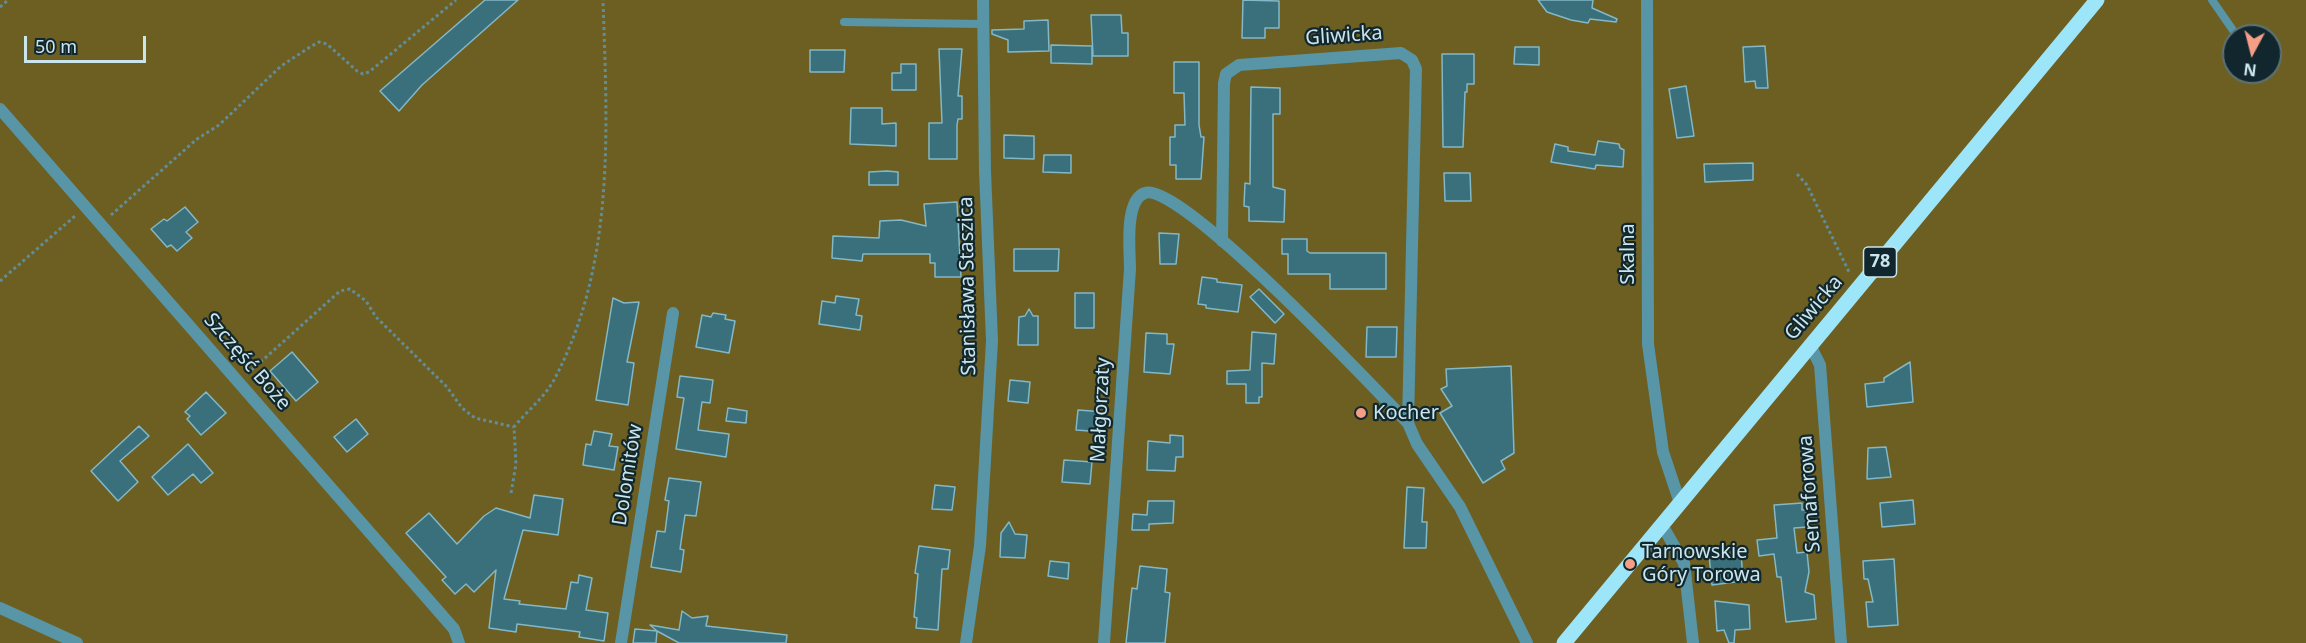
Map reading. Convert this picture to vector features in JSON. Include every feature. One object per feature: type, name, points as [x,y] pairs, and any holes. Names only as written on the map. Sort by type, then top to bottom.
[{"type":"main road","name":"Gliwicka","points":[[1564,643],[2097,0]]},
{"type":"street","name":"Stanisława Staszica","points":[[966,643],[980,546],[992,341],[985,171],[983,0]]},
{"type":"street","name":"Skalna","points":[[1647,0],[1648,344],[1663,452],[1680,503]]},
{"type":"street","name":"Gliwicka","points":[[1222,241],[1226,74],[1239,65],[1401,53],[1412,60],[1416,69],[1408,423]]},
{"type":"street","name":"Szczęść Boże","points":[[0,109],[454,629],[459,643]]},
{"type":"street","name":"Gliwicka","points":[[1154,191],[1165,196],[1222,241],[1292,304],[1408,423],[1417,444],[1460,507],[1527,643]]},
{"type":"street","name":"Małgorzaty","points":[[1104,643],[1130,269],[1131,219],[1137,198],[1144,193],[1154,191]]},
{"type":"street","name":"Dolomitów","points":[[621,643],[673,313]]},
{"type":"street","name":"Semaforowa","points":[[1810,345],[1820,365],[1841,643]]},
{"type":"street","points":[[1662,525],[1684,562],[1693,643]]},
{"type":"street","points":[[0,608],[77,643]]},
{"type":"lane","points":[[2212,0],[2228,24]]},
{"type":"lane","points":[[844,22],[983,24]]},
{"type":"path","points":[[0,7],[8,0]]},
{"type":"path","points":[[101,225],[197,138],[219,125],[281,66],[310,47],[319,42],[327,44],[363,74],[369,72],[456,0]]},
{"type":"path","points":[[511,493],[516,464],[514,427],[554,380],[568,348],[595,267],[601,227],[606,120],[603,0]]},
{"type":"path","points":[[1797,174],[1807,185],[1857,290]]},
{"type":"path","points":[[0,281],[79,213]]},
{"type":"path","points":[[238,382],[340,291],[350,290],[366,300],[376,317],[447,387],[462,408],[475,418],[514,427]]},
{"type":"shaded area","points":[[0,0],[2306,0],[2306,643],[0,643]]},
{"type":"building","points":[[485,0],[518,0],[422,85],[399,111],[380,91]]},
{"type":"building","points":[[1243,0],[1279,1],[1279,28],[1265,28],[1265,38],[1242,38]]},
{"type":"building","points":[[1538,0],[1593,0],[1592,8],[1617,19],[1616,22],[1590,19],[1588,23],[1571,20],[1547,12]]},
{"type":"building","points":[[1091,15],[1121,15],[1122,33],[1128,33],[1128,56],[1093,56]]},
{"type":"building","points":[[1048,20],[1049,51],[1008,52],[1008,40],[992,34],[992,30],[1024,29],[1024,21]]},
{"type":"building","points":[[1051,45],[1092,46],[1092,64],[1051,63]]},
{"type":"building","points":[[1765,46],[1768,88],[1756,88],[1755,81],[1745,82],[1743,47]]},
{"type":"building","points":[[1515,47],[1539,47],[1539,65],[1514,64]]},
{"type":"building","points":[[939,49],[962,49],[958,96],[962,96],[962,119],[958,119],[957,125],[957,159],[929,159],[929,123],[942,123]]},
{"type":"building","points":[[810,50],[845,50],[844,72],[810,72]]},
{"type":"building","points":[[1442,54],[1474,54],[1474,84],[1467,84],[1467,92],[1465,92],[1463,147],[1443,147]]},
{"type":"building","points":[[1174,62],[1199,62],[1199,125],[1201,137],[1204,137],[1201,179],[1176,179],[1176,165],[1170,165],[1170,137],[1175,137],[1175,125],[1185,125],[1184,93],[1174,93]]},
{"type":"building","points":[[901,64],[916,64],[916,90],[892,90],[892,73],[901,73]]},
{"type":"building","points":[[1686,86],[1694,136],[1677,138],[1669,89]]},
{"type":"building","points":[[1251,87],[1280,88],[1280,114],[1273,114],[1273,187],[1285,190],[1284,222],[1249,221],[1249,207],[1244,206],[1245,183],[1250,184]]},
{"type":"building","points":[[851,108],[882,108],[882,124],[896,123],[896,146],[850,144]]},
{"type":"building","points":[[1004,135],[1034,136],[1034,159],[1004,158]]},
{"type":"building","points":[[1598,141],[1619,144],[1624,150],[1623,167],[1596,165],[1595,169],[1551,162],[1555,144],[1568,147],[1568,151],[1595,155]]},
{"type":"building","points":[[1044,155],[1071,155],[1071,173],[1043,172]]},
{"type":"building","points":[[1753,163],[1753,180],[1705,182],[1704,164]]},
{"type":"building","points":[[869,172],[898,172],[898,185],[869,185]]},
{"type":"building","points":[[1444,173],[1470,173],[1471,201],[1445,201]]},
{"type":"building","points":[[957,202],[961,277],[935,277],[935,263],[930,263],[930,254],[863,254],[862,261],[832,258],[833,236],[879,238],[880,221],[901,220],[926,226],[924,204]]},
{"type":"building","points":[[185,207],[198,222],[186,232],[192,238],[177,251],[171,245],[167,247],[151,229],[164,219],[167,221]]},
{"type":"building","points":[[1159,233],[1179,234],[1176,264],[1160,264]]},
{"type":"building","points":[[1282,239],[1307,239],[1307,251],[1310,253],[1386,253],[1386,289],[1330,289],[1330,274],[1288,274],[1288,254],[1282,254]]},
{"type":"building","points":[[1014,249],[1059,249],[1058,271],[1014,271]]},
{"type":"building","points":[[1202,277],[1217,279],[1217,282],[1242,285],[1238,312],[1206,308],[1206,305],[1198,304]]},
{"type":"building","points":[[1259,289],[1284,314],[1275,323],[1250,297]]},
{"type":"building","points":[[1075,293],[1094,293],[1094,328],[1075,328]]},
{"type":"building","points":[[836,296],[859,299],[856,315],[862,316],[860,330],[819,324],[822,301],[835,303]]},
{"type":"building","points":[[613,298],[624,303],[639,302],[627,362],[634,363],[628,405],[596,400]]},
{"type":"building","points":[[1029,309],[1033,316],[1038,316],[1038,345],[1018,345],[1019,317],[1025,316]]},
{"type":"building","points":[[713,313],[726,315],[725,319],[735,321],[729,353],[696,347],[702,315],[711,317]]},
{"type":"building","points":[[1367,327],[1397,327],[1396,357],[1366,357]]},
{"type":"building","points":[[1252,332],[1276,334],[1274,364],[1262,363],[1262,397],[1259,397],[1259,403],[1246,403],[1246,384],[1227,384],[1227,371],[1250,370]]},
{"type":"building","points":[[1146,333],[1167,334],[1167,344],[1174,344],[1170,374],[1144,372]]},
{"type":"building","points":[[292,352],[318,382],[296,401],[270,371]]},
{"type":"building","points":[[1910,362],[1913,402],[1867,407],[1865,384],[1884,382],[1884,378]]},
{"type":"building","points":[[1511,366],[1514,453],[1501,461],[1505,469],[1483,483],[1440,413],[1452,406],[1441,389],[1447,386],[1446,369]]},
{"type":"building","points":[[680,376],[713,380],[710,403],[702,402],[698,430],[729,434],[726,457],[676,449],[684,398],[677,397]]},
{"type":"building","points":[[1010,380],[1030,382],[1028,403],[1008,401]]},
{"type":"building","points":[[206,392],[226,413],[201,435],[187,419],[190,416],[185,412]]},
{"type":"building","points":[[728,408],[747,411],[746,423],[726,421]]},
{"type":"building","points":[[1078,410],[1105,412],[1103,432],[1076,430]]},
{"type":"building","points":[[356,419],[368,434],[347,452],[334,437]]},
{"type":"building","points":[[139,426],[149,436],[120,461],[138,482],[118,501],[91,471]]},
{"type":"building","points":[[594,431],[612,434],[609,446],[618,447],[614,470],[583,465],[586,444],[591,445]]},
{"type":"building","points":[[1170,435],[1183,436],[1183,457],[1176,457],[1175,471],[1147,470],[1148,441],[1170,443]]},
{"type":"building","points":[[188,444],[213,473],[201,483],[193,474],[168,495],[152,477]]},
{"type":"building","points":[[1886,447],[1891,477],[1867,479],[1868,448]]},
{"type":"building","points":[[1064,460],[1092,462],[1090,484],[1062,482]]},
{"type":"building","points":[[669,478],[701,482],[696,516],[685,515],[680,549],[684,550],[681,572],[651,567],[657,531],[665,532],[669,501],[665,500]]},
{"type":"building","points":[[935,485],[955,487],[952,510],[932,509]]},
{"type":"building","points":[[1407,487],[1424,488],[1422,522],[1427,522],[1426,548],[1404,548]]},
{"type":"building","points":[[534,495],[563,499],[558,535],[523,530],[504,599],[520,601],[519,604],[566,609],[571,582],[578,583],[579,575],[592,578],[586,610],[608,613],[604,641],[579,637],[580,632],[517,624],[516,632],[489,628],[496,570],[474,592],[466,584],[455,594],[442,580],[446,577],[406,533],[429,513],[457,544],[484,516],[496,508],[530,518]]},
{"type":"building","points":[[1913,500],[1915,524],[1882,527],[1880,503]]},
{"type":"building","points":[[1148,501],[1174,501],[1173,523],[1149,524],[1149,530],[1132,530],[1133,514],[1147,515]]},
{"type":"building","points":[[1802,503],[1802,510],[1806,510],[1808,527],[1794,528],[1797,553],[1807,552],[1809,572],[1805,592],[1814,595],[1816,619],[1786,622],[1781,577],[1777,577],[1774,554],[1759,556],[1757,540],[1777,538],[1774,505]]},
{"type":"building","points":[[1009,522],[1015,534],[1027,535],[1025,558],[1000,557],[1001,533]]},
{"type":"building","points":[[919,546],[950,550],[948,569],[942,569],[938,630],[916,628],[917,618],[914,617],[918,574],[915,573]]},
{"type":"building","points":[[1741,552],[1743,581],[1712,585],[1709,555]]},
{"type":"building","points":[[1894,559],[1898,625],[1868,627],[1866,602],[1873,602],[1868,579],[1864,579],[1863,561]]},
{"type":"building","points":[[1050,561],[1069,563],[1068,579],[1048,576]]},
{"type":"building","points":[[1140,566],[1167,569],[1165,592],[1170,593],[1165,643],[1126,643],[1132,588],[1137,589]]},
{"type":"building","points":[[1715,601],[1749,605],[1750,629],[1735,630],[1734,643],[1729,643],[1724,630],[1717,631]]},
{"type":"building","points":[[682,611],[692,618],[708,616],[706,626],[787,635],[786,643],[679,643],[650,625],[679,630]]},
{"type":"building","points":[[635,629],[657,631],[656,643],[633,643]]},
{"type":"place","name":"Kocher","points":[[1361,413]]},
{"type":"place","name":"Tarnowskie Góry Torowa","points":[[1630,564]]}]
